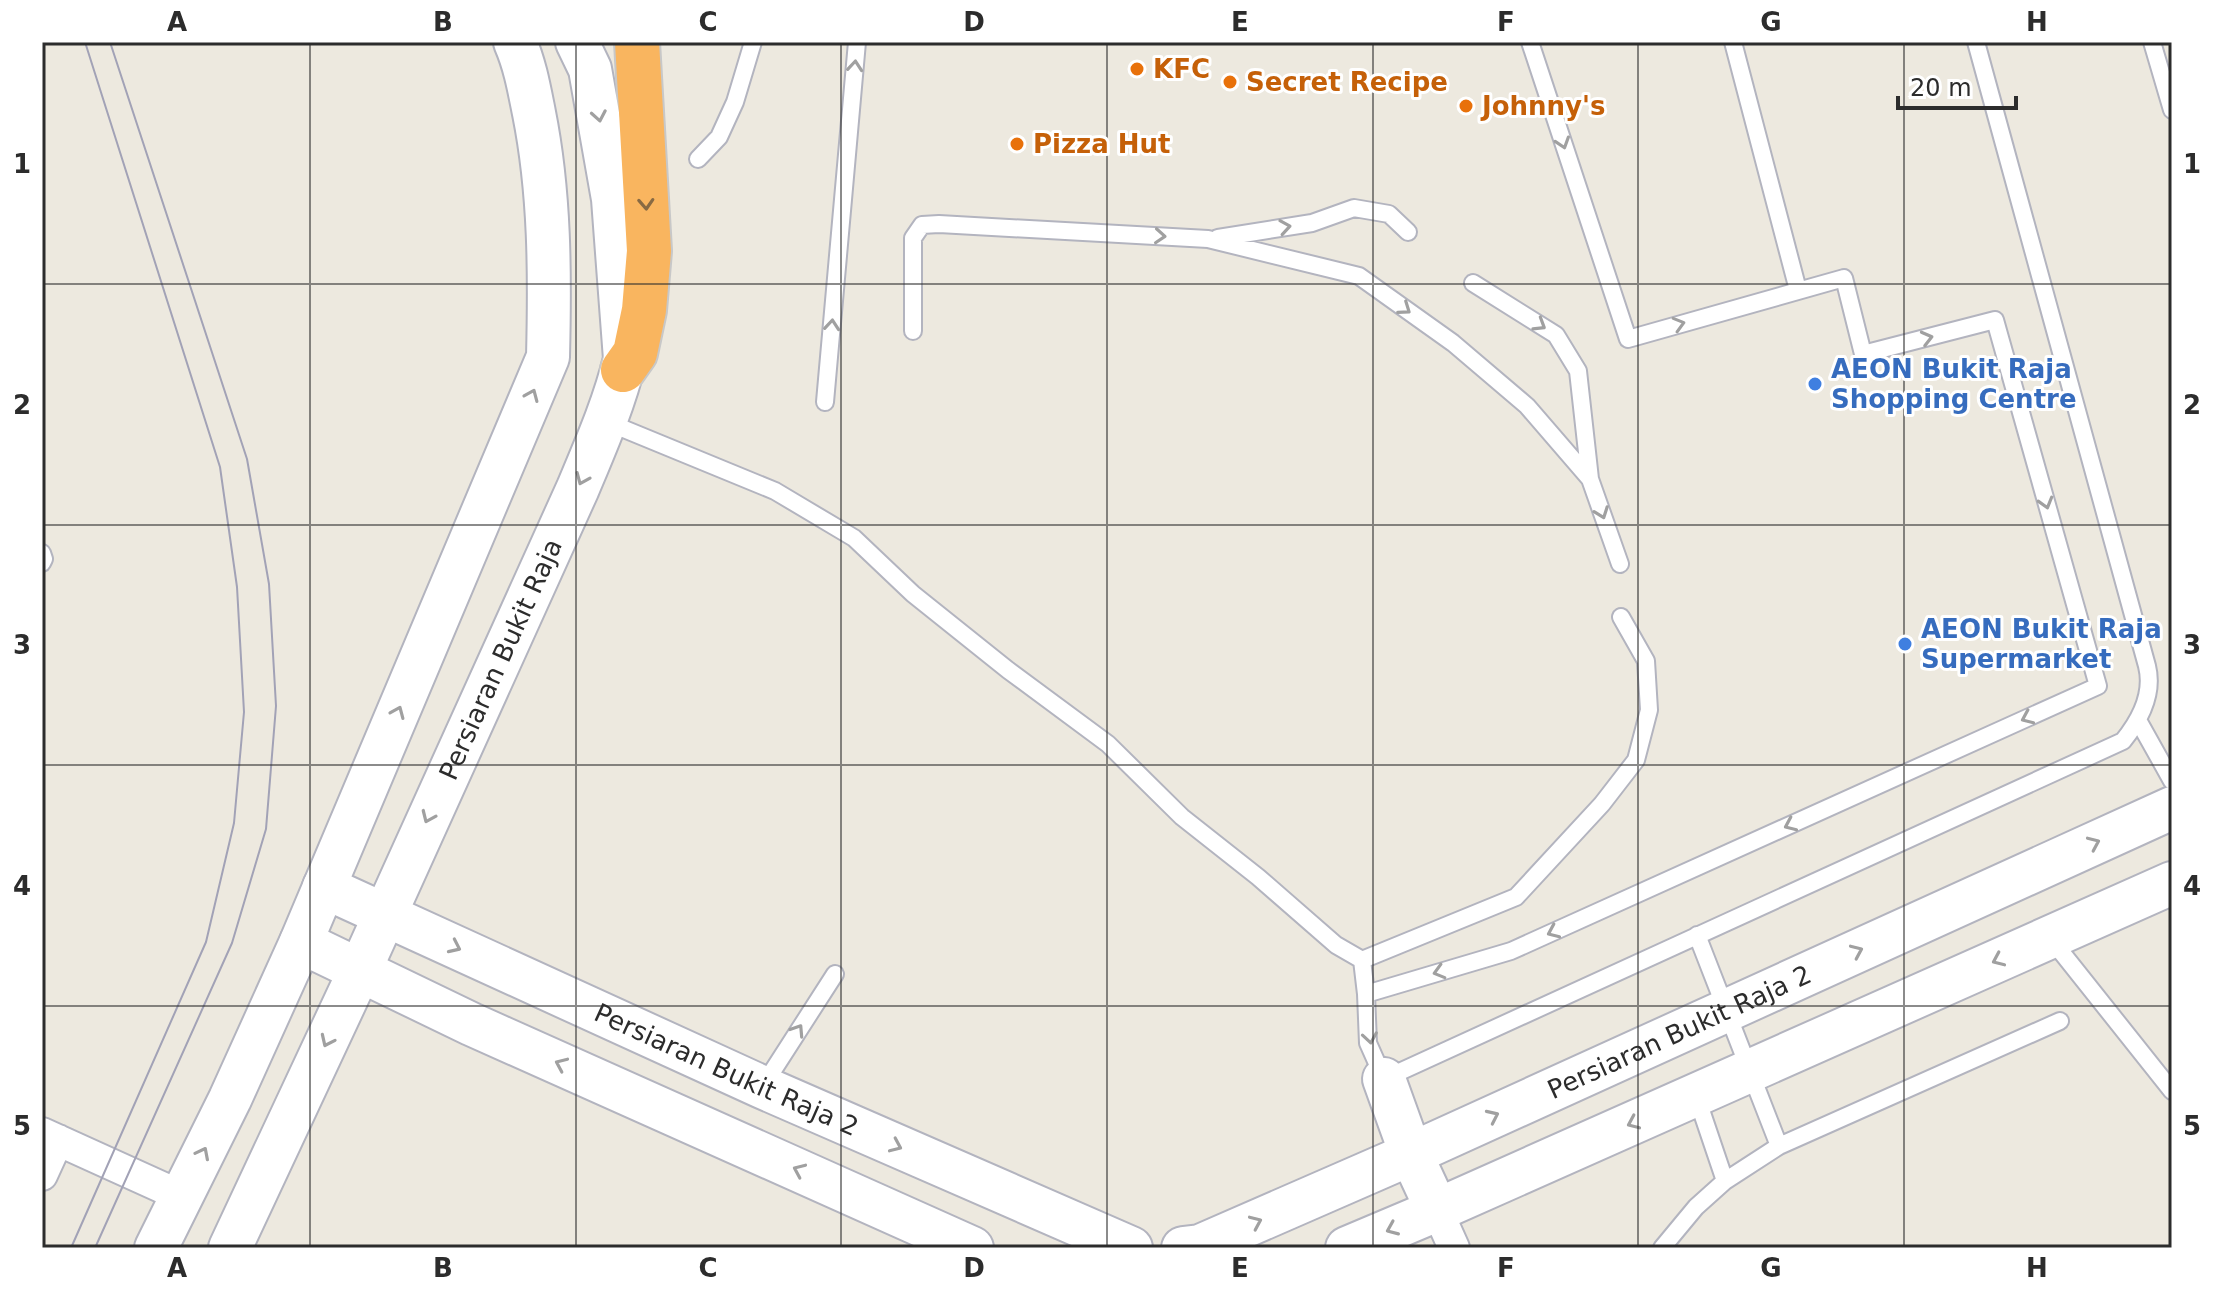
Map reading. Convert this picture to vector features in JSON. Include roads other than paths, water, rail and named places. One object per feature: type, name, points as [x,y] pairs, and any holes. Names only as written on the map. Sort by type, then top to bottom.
[{"type":"highway","points":[[623,370],[635,353],[644,310],[649,251],[637,42]]},
{"type":"street","points":[[156,1248],[230,1099],[301,942],[548,357],[550,277],[543,159],[524,64],[515,42]]},
{"type":"street","name":"Persiaran Bukit Raja","points":[[230,1248],[360,970],[578,488],[606,422],[623,370],[625,359],[613,199],[590,69],[577,42]]},
{"type":"street","name":"Persiaran Bukit Raja 2","points":[[1183,1248],[1200,1246],[1411,1154],[2172,808]]},
{"type":"street","points":[[1347,1248],[2172,883]]},
{"type":"street","name":"Persiaran Bukit Raja 2","points":[[324,887],[762,1087],[1131,1248]]},
{"type":"street","points":[[301,942],[471,1024],[972,1248]]},
{"type":"street","points":[[1384,1079],[1411,1154],[1454,1248]]},
{"type":"street","points":[[42,1175],[50,1136],[181,1196]]},
{"type":"lane","points":[[698,159],[719,137],[735,102],[753,42]]},
{"type":"lane","points":[[825,402],[857,42]]},
{"type":"lane","points":[[1366,994],[1511,951],[2098,686],[1995,320],[1863,354],[1844,278],[1628,339],[1530,42]]},
{"type":"lane","points":[[1733,42],[1798,290]]},
{"type":"lane","points":[[1362,960],[1368,1043],[1384,1079],[2123,741],[2139,722],[2150,679],[2147,666],[1976,42]]},
{"type":"lane","points":[[2152,42],[2172,110]]},
{"type":"lane","points":[[1208,239],[1312,223],[1354,208],[1389,214],[1408,232]]},
{"type":"lane","points":[[913,331],[913,238],[922,225],[1208,239],[1359,276],[1453,343],[1527,406],[1590,479]]},
{"type":"lane","points":[[1473,283],[1556,335],[1578,371],[1590,479],[1620,564]]},
{"type":"lane","points":[[606,422],[775,491],[854,538],[913,594],[1108,744],[1182,817],[1258,877],[1336,945],[1362,960]]},
{"type":"lane","points":[[42,553],[42,563]]},
{"type":"lane","points":[[1362,960],[1516,897],[1602,804],[1636,760],[1649,710],[1646,661],[1621,617]]},
{"type":"lane","points":[[2139,722],[2172,781]]},
{"type":"lane","points":[[1697,935],[1779,1146]]},
{"type":"lane","points":[[2050,938],[2172,1091]]},
{"type":"lane","points":[[762,1087],[835,974]]},
{"type":"lane","points":[[1662,1248],[1696,1207],[1725,1181],[1779,1146],[2060,1021]]},
{"type":"lane","points":[[1696,1095],[1725,1181]]},
{"type":"tram line","points":[[71,1248],[206,942],[234,823],[244,712],[237,587],[220,467],[85,42]]},
{"type":"tram line","points":[[95,1248],[232,943],[266,829],[276,706],[269,584],[247,459],[110,42]]},
{"type":"place","name":"KFC","points":[[1137,69]]},
{"type":"place","name":"Secret Recipe","points":[[1230,82]]},
{"type":"place","name":"Johnny's","points":[[1466,106]]},
{"type":"place","name":"Pizza Hut","points":[[1017,144]]},
{"type":"place","name":"AEON Bukit Raja Shopping Centre","points":[[1815,384]]},
{"type":"place","name":"AEON Bukit Raja Supermarket","points":[[1905,644]]}]
